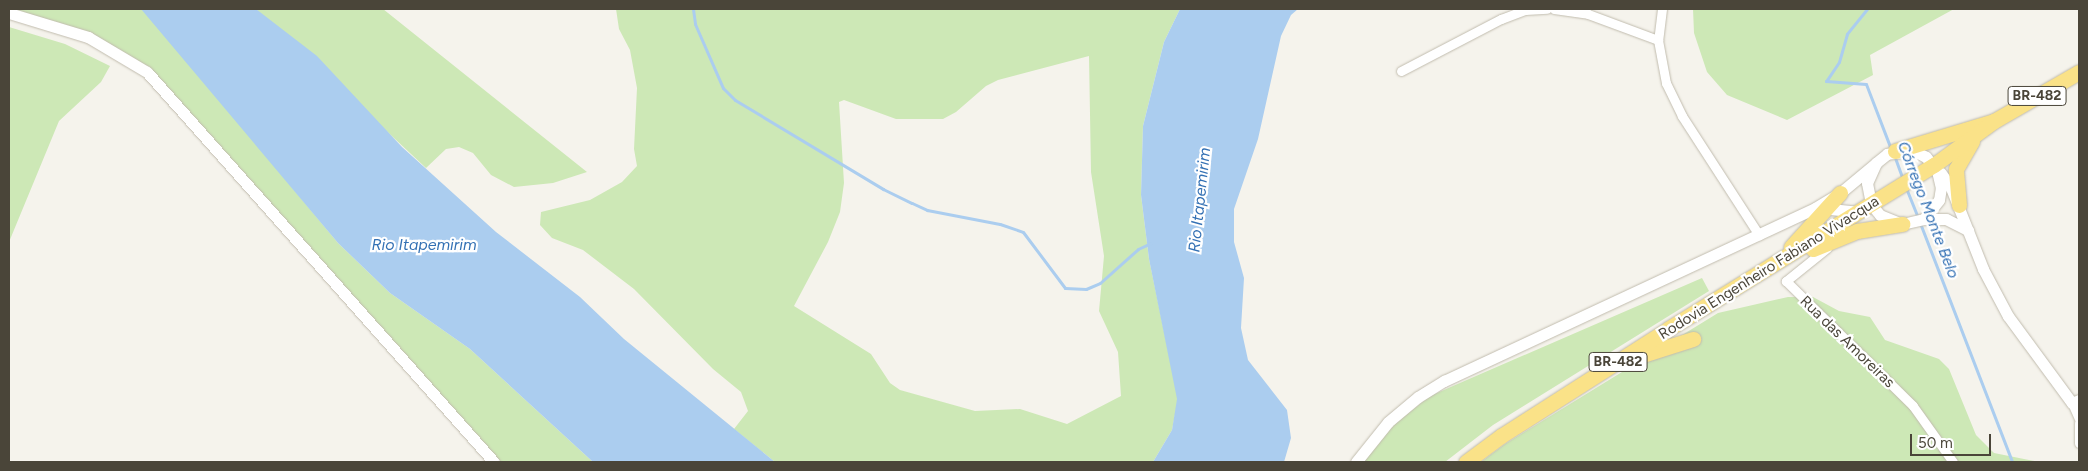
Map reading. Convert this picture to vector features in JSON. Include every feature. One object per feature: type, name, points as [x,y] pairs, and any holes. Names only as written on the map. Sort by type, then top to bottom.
[{"type":"highway","name":"BR-482","points":[[1994,120],[2079,72]]},
{"type":"highway","name":"Rodovia Engenheiro Fabiano Vivacqua","points":[[1466,462],[1616,363],[1857,212],[1936,168],[1994,120]]},
{"type":"highway","points":[[1895,151],[1994,120]]},
{"type":"highway","points":[[1958,205],[1956,169],[1978,132]]},
{"type":"highway","points":[[1772,266],[1822,208],[1840,193]]},
{"type":"highway","points":[[1772,266],[1845,235],[1902,224]]},
{"type":"highway","points":[[1616,363],[1693,339]]},
{"type":"street","points":[[1401,72],[1501,19],[1525,10],[1548,9]]},
{"type":"street","points":[[1554,9],[1588,14],[1658,40]]},
{"type":"street","points":[[1662,9],[1658,40],[1666,83],[1682,116],[1759,235]]},
{"type":"street","points":[[9,13],[88,37],[147,72],[494,462]]},
{"type":"street","points":[[1840,193],[1895,151],[1914,151],[1936,168],[1958,205],[1994,294],[2008,316],[2076,401],[2079,419]]},
{"type":"street","points":[[1876,164],[1868,183],[1871,204],[1880,215],[1902,224],[1924,219],[1946,219],[1968,230]]},
{"type":"street","points":[[1924,219],[1939,200],[1941,188],[1936,168]]},
{"type":"street","points":[[1356,462],[1388,422],[1418,397],[1444,382],[1759,235],[1822,208],[1857,212]]},
{"type":"street","name":"Rua das Amoreiras","points":[[1845,235],[1786,281],[1913,406],[1953,462]]},
{"type":"street","points":[[2079,423],[2079,443]]},
{"type":"green space","points":[[9,9],[141,9],[148,14],[338,243],[390,293],[470,349],[593,462],[496,462],[167,90],[123,55]]},
{"type":"green space","points":[[256,9],[383,9],[587,172],[553,183],[514,187],[491,175],[473,153],[459,147],[446,149],[426,168]]},
{"type":"green space","points":[[616,9],[1180,9],[1164,42],[1143,126],[1141,195],[1149,259],[1178,399],[1172,430],[1153,462],[775,462],[734,429],[748,411],[741,392],[713,369],[634,289],[583,250],[552,238],[540,225],[541,212],[590,200],[622,182],[637,166],[634,149],[637,88],[630,50],[619,29]],"holes":[[[1089,56],[1091,172],[1104,256],[1099,311],[1118,352],[1121,396],[1067,424],[1020,409],[975,411],[900,390],[890,383],[871,354],[794,306],[828,242],[840,212],[844,183],[839,102],[844,100],[896,119],[943,119],[956,112],[986,86],[998,80]]]},
{"type":"green space","points":[[1693,9],[1954,9],[1870,55],[1873,75],[1787,120],[1727,95],[1707,72],[1694,33]]},
{"type":"green space","points":[[9,27],[65,44],[110,66],[101,82],[59,121],[9,242]]},
{"type":"green space","points":[[1702,278],[1709,291],[1493,425],[1445,462],[1361,462],[1396,423],[1430,396]]},
{"type":"green space","points":[[1788,297],[1813,297],[1839,311],[1870,317],[1885,340],[1939,359],[1949,369],[1976,435],[1994,453],[2039,462],[1481,462],[1505,444],[1718,313]]},
{"type":"water","name":"Rio Itapemirim","points":[[141,9],[256,9],[317,56],[402,147],[496,232],[580,297],[624,339],[775,462],[593,462],[470,349],[390,293],[338,243]]},
{"type":"water","name":"Rio Itapemirim","points":[[1180,9],[1298,9],[1291,15],[1281,36],[1258,139],[1234,209],[1234,242],[1244,278],[1241,328],[1248,360],[1287,410],[1291,438],[1284,462],[1153,462],[1172,430],[1177,399],[1149,259],[1141,195],[1143,126],[1164,42]]},
{"type":"waterway","points":[[693,9],[695,24],[723,88],[735,100],[883,189],[927,210],[1000,224],[1023,232],[1065,288],[1086,289],[1100,283],[1138,249],[1151,243]]},
{"type":"waterway","name":"Córrego Monte Belo","points":[[1867,9],[1847,34],[1839,62],[1826,81],[1866,84],[1891,149]]},
{"type":"waterway","name":"Córrego Monte Belo","points":[[1894,155],[1903,180]]},
{"type":"waterway","name":"Córrego Monte Belo","points":[[1906,188],[1918,217]]},
{"type":"waterway","name":"Córrego Monte Belo","points":[[1920,223],[2012,462]]}]
